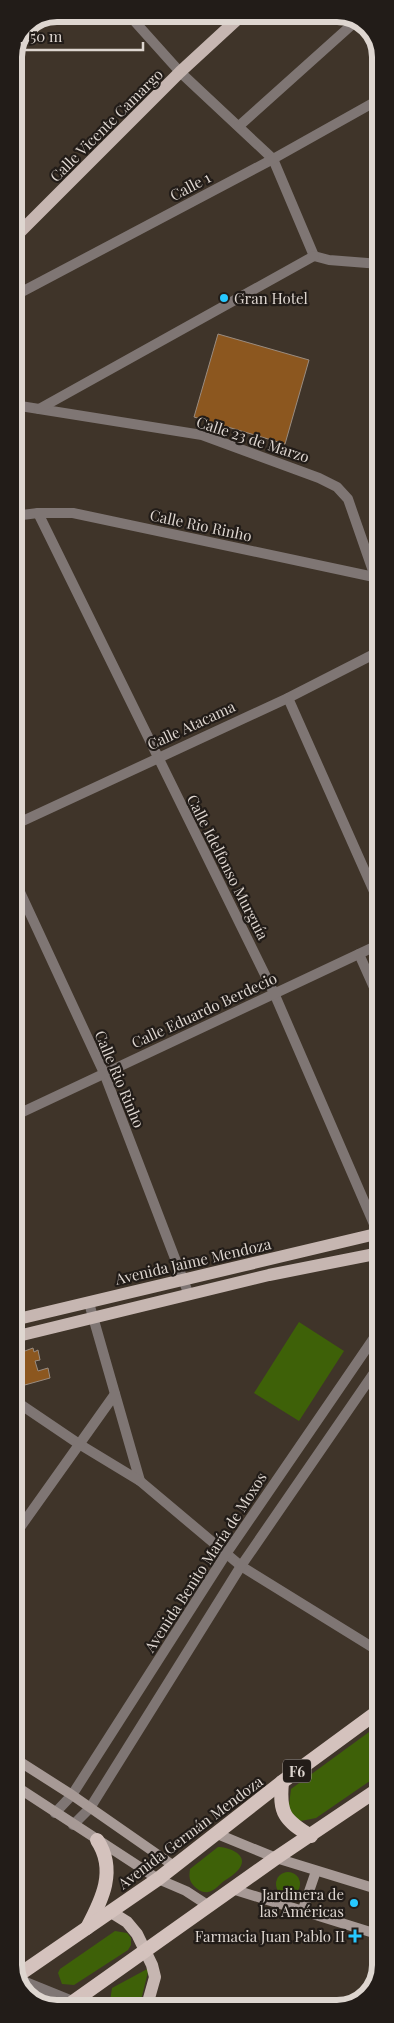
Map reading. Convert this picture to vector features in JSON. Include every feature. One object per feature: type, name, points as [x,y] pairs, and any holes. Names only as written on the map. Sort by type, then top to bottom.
[{"type":"highway","name":"Avenida Germán Mendoza","points":[[24,1973],[158,1878],[282,1782],[372,1716]]},
{"type":"highway","points":[[282,1782],[280,1801],[282,1812],[289,1822],[311,1836]]},
{"type":"highway","points":[[75,2000],[146,1952],[276,1858],[372,1794]]},
{"type":"highway","points":[[86,1930],[102,1900],[107,1874],[104,1850],[97,1840]]},
{"type":"main road","name":"Calle Vicente Camargo","points":[[22,230],[180,72],[234,23]]},
{"type":"main road","name":"Avenida Jaime Mendoza","points":[[23,1318],[372,1237]]},
{"type":"main road","name":"Avenida Jaime Mendoza","points":[[23,1336],[269,1275],[372,1255]]},
{"type":"main road","points":[[23,1764],[72,1795],[174,1866]]},
{"type":"main road","points":[[23,1792],[158,1878],[186,1891],[209,1906]]},
{"type":"main road","points":[[214,1834],[276,1858],[372,1888]]},
{"type":"main road","points":[[302,1912],[316,1871]]},
{"type":"main road","points":[[232,1889],[372,1933]]},
{"type":"main road","points":[[111,1912],[127,1922],[137,1934],[146,1952],[155,1977],[149,2000]]},
{"type":"street","points":[[135,22],[180,72],[273,159],[314,256]]},
{"type":"street","points":[[239,126],[351,25]]},
{"type":"street","name":"Calle 1","points":[[22,292],[371,105]]},
{"type":"street","points":[[39,409],[314,256],[329,260],[371,263]]},
{"type":"street","name":"Calle 23 de Marzo","points":[[22,407],[202,436],[319,478],[337,487],[348,499],[371,563]]},
{"type":"street","name":"Calle Idelfonso Murguía","points":[[38,513],[156,758],[274,993],[372,1218]]},
{"type":"street","name":"Calle Rio Rinho","points":[[22,515],[73,513],[371,578]]},
{"type":"street","name":"Calle Atacama","points":[[22,821],[288,698],[371,655]]},
{"type":"street","points":[[288,698],[371,886]]},
{"type":"street","name":"Calle Rio Rinho","points":[[22,897],[104,1073],[189,1295]]},
{"type":"street","name":"Calle Eduardo Berdecio","points":[[23,1112],[371,948]]},
{"type":"street","points":[[359,954],[371,982]]},
{"type":"street","points":[[89,1303],[140,1482]]},
{"type":"street","name":"Avenida Benito María de Moxos","points":[[56,1813],[72,1795],[226,1554],[372,1340]]},
{"type":"street","points":[[73,1825],[90,1808],[241,1566],[372,1376]]},
{"type":"street","points":[[23,1524],[115,1394]]},
{"type":"street","points":[[23,1406],[140,1482],[241,1566],[372,1647]]},
{"type":"street","points":[[28,1984],[59,2000]]},
{"type":"green space","points":[[299,1322],[344,1351],[299,1421],[254,1393]]},
{"type":"green space","points":[[372,1730],[372,1780],[316,1818],[301,1821],[293,1817],[289,1805],[291,1789]]},
{"type":"green space","points":[[218,1847],[227,1848],[237,1853],[242,1860],[242,1864],[236,1873],[214,1889],[202,1892],[191,1882],[190,1869]]},
{"type":"green space","points":[[288,1872],[293,1873],[299,1879],[299,1889],[293,1895],[288,1896],[283,1895],[277,1889],[276,1884],[277,1879],[283,1873]]},
{"type":"green space","points":[[115,1931],[127,1933],[131,1938],[131,1945],[128,1950],[74,1985],[62,1984],[58,1973],[60,1969]]},
{"type":"green space","points":[[149,1968],[141,2000],[110,2000],[112,1988]]},
{"type":"building","points":[[218,334],[309,360],[285,444],[194,417]]},
{"type":"building","points":[[33,1348],[34,1352],[38,1350],[40,1360],[35,1361],[38,1371],[48,1368],[50,1378],[23,1386],[23,1352]]},
{"type":"place","name":"Gran Hotel","points":[[224,298]]},
{"type":"place","name":"Jardinera de las Américas","points":[[354,1903]]},
{"type":"place","name":"Farmacia Juan Pablo II","points":[[355,1936]]}]
